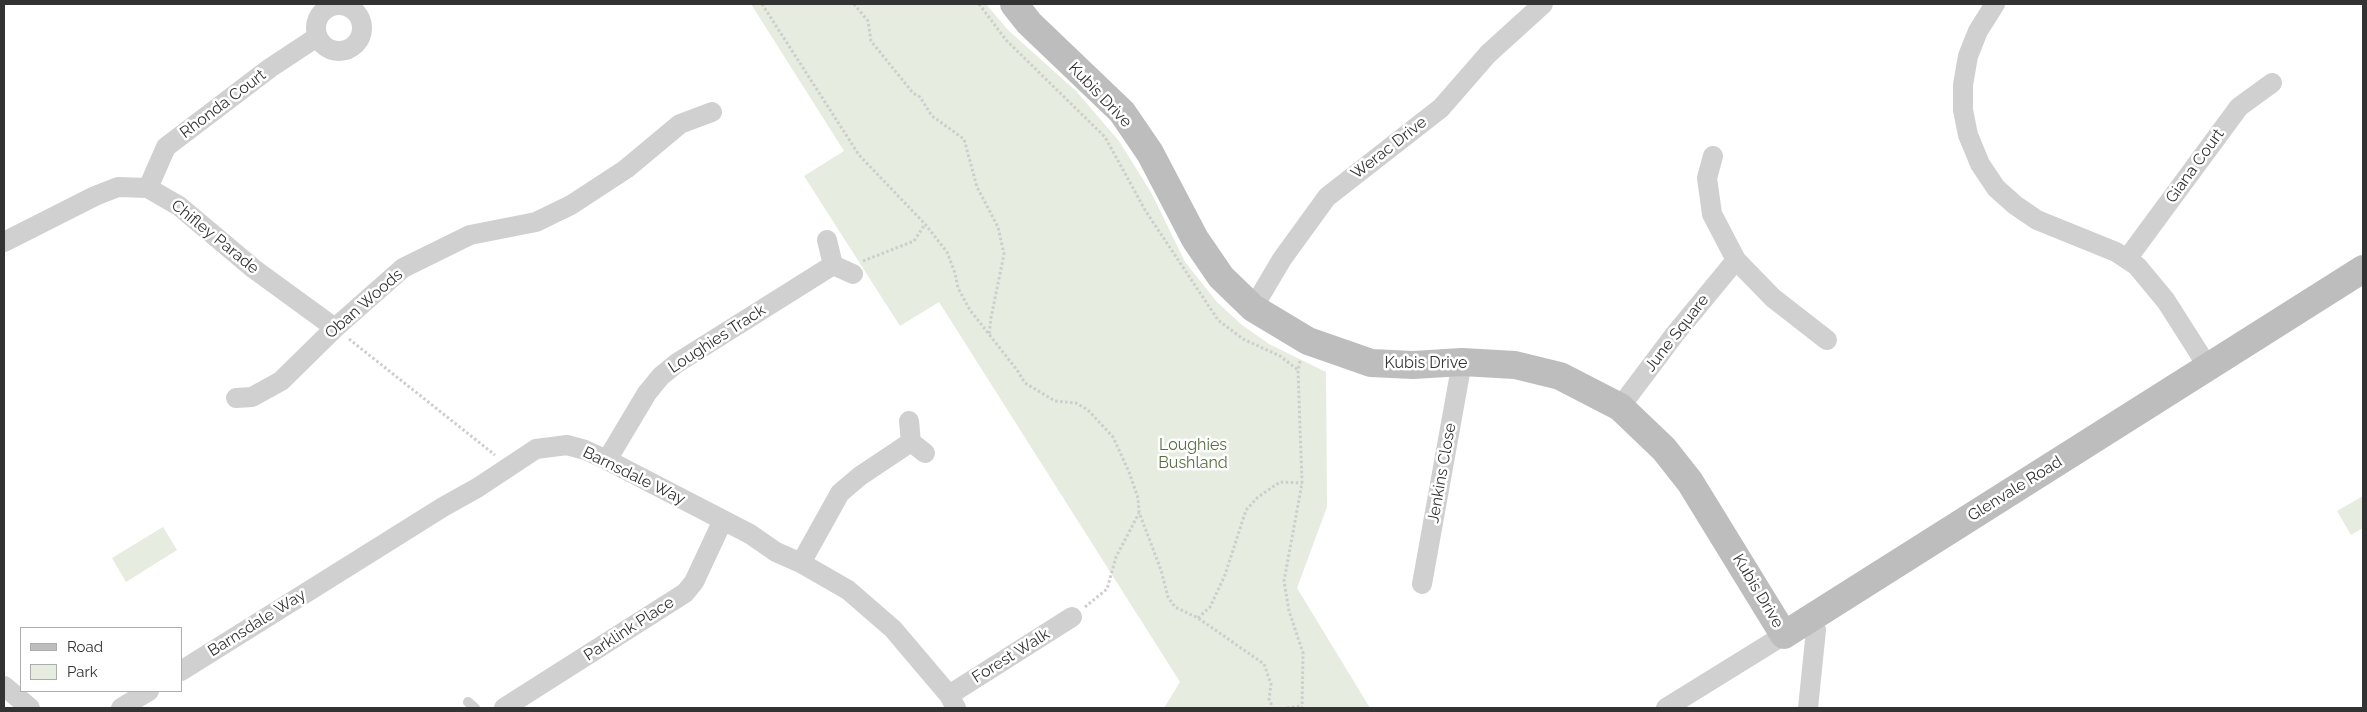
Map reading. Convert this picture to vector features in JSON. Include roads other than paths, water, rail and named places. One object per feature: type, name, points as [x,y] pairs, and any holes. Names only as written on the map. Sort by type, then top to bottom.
[{"type":"street","name":"Kubis Drive","points":[[1014,4],[1029,23],[1122,112],[1150,153],[1195,239],[1221,277],[1253,308],[1308,341],[1371,363],[1413,365],[1462,362],[1516,365],[1560,376],[1620,407],[1664,449],[1690,482],[1784,635]]},
{"type":"street","name":"Werac Drive","points":[[1253,308],[1282,259],[1327,197],[1440,108],[1488,54],[1543,4]]},
{"type":"street","points":[[1994,4],[1978,31],[1968,56],[1963,84],[1963,110],[1968,135],[1980,164],[1996,188],[2015,205],[2037,220],[2127,259],[2146,275],[2208,367]]},
{"type":"street","name":"Rhonda Court","points":[[148,188],[166,147],[270,68],[317,37]]},
{"type":"street","name":"Giana Court","points":[[2127,259],[2239,107],[2272,83]]},
{"type":"street","name":"Oban Woods","points":[[236,398],[252,397],[281,381],[335,328],[403,268],[470,235],[536,222],[570,205],[626,169],[680,124],[712,112]]},
{"type":"street","points":[[1713,156],[1707,178],[1712,214],[1736,260],[1773,298],[1827,340]]},
{"type":"street","name":"Chifley Parade","points":[[4,242],[95,196],[118,187],[148,188],[179,206],[254,269],[335,328]]},
{"type":"street","points":[[827,240],[833,264],[853,274]]},
{"type":"street","name":"June Square","points":[[1620,407],[1675,334],[1736,260]]},
{"type":"street","name":"Loughies Track","points":[[607,460],[647,393],[661,376],[677,363],[833,264]]},
{"type":"street","name":"Glenvale Road","points":[[1666,708],[2363,269]]},
{"type":"street","name":"Jenkins Close","points":[[1422,584],[1462,362]]},
{"type":"street","points":[[802,563],[840,493],[860,476],[918,448],[909,421]]},
{"type":"street","name":"Barnsdale Way","points":[[182,670],[477,488],[536,448],[566,445],[585,450],[607,460],[750,534],[776,552],[802,563],[848,590],[893,629],[952,702]]},
{"type":"street","name":"Parklink Place","points":[[504,708],[685,592],[694,582],[723,520]]},
{"type":"street","name":"Forest Walk","points":[[952,702],[1076,614]]},
{"type":"street","points":[[1808,708],[1816,630],[1810,619]]},
{"type":"street","points":[[4,686],[30,708]]},
{"type":"street","points":[[121,708],[147,692]]},
{"type":"park label","name":"Loughies Bushland","points":[[1193,454]]}]
